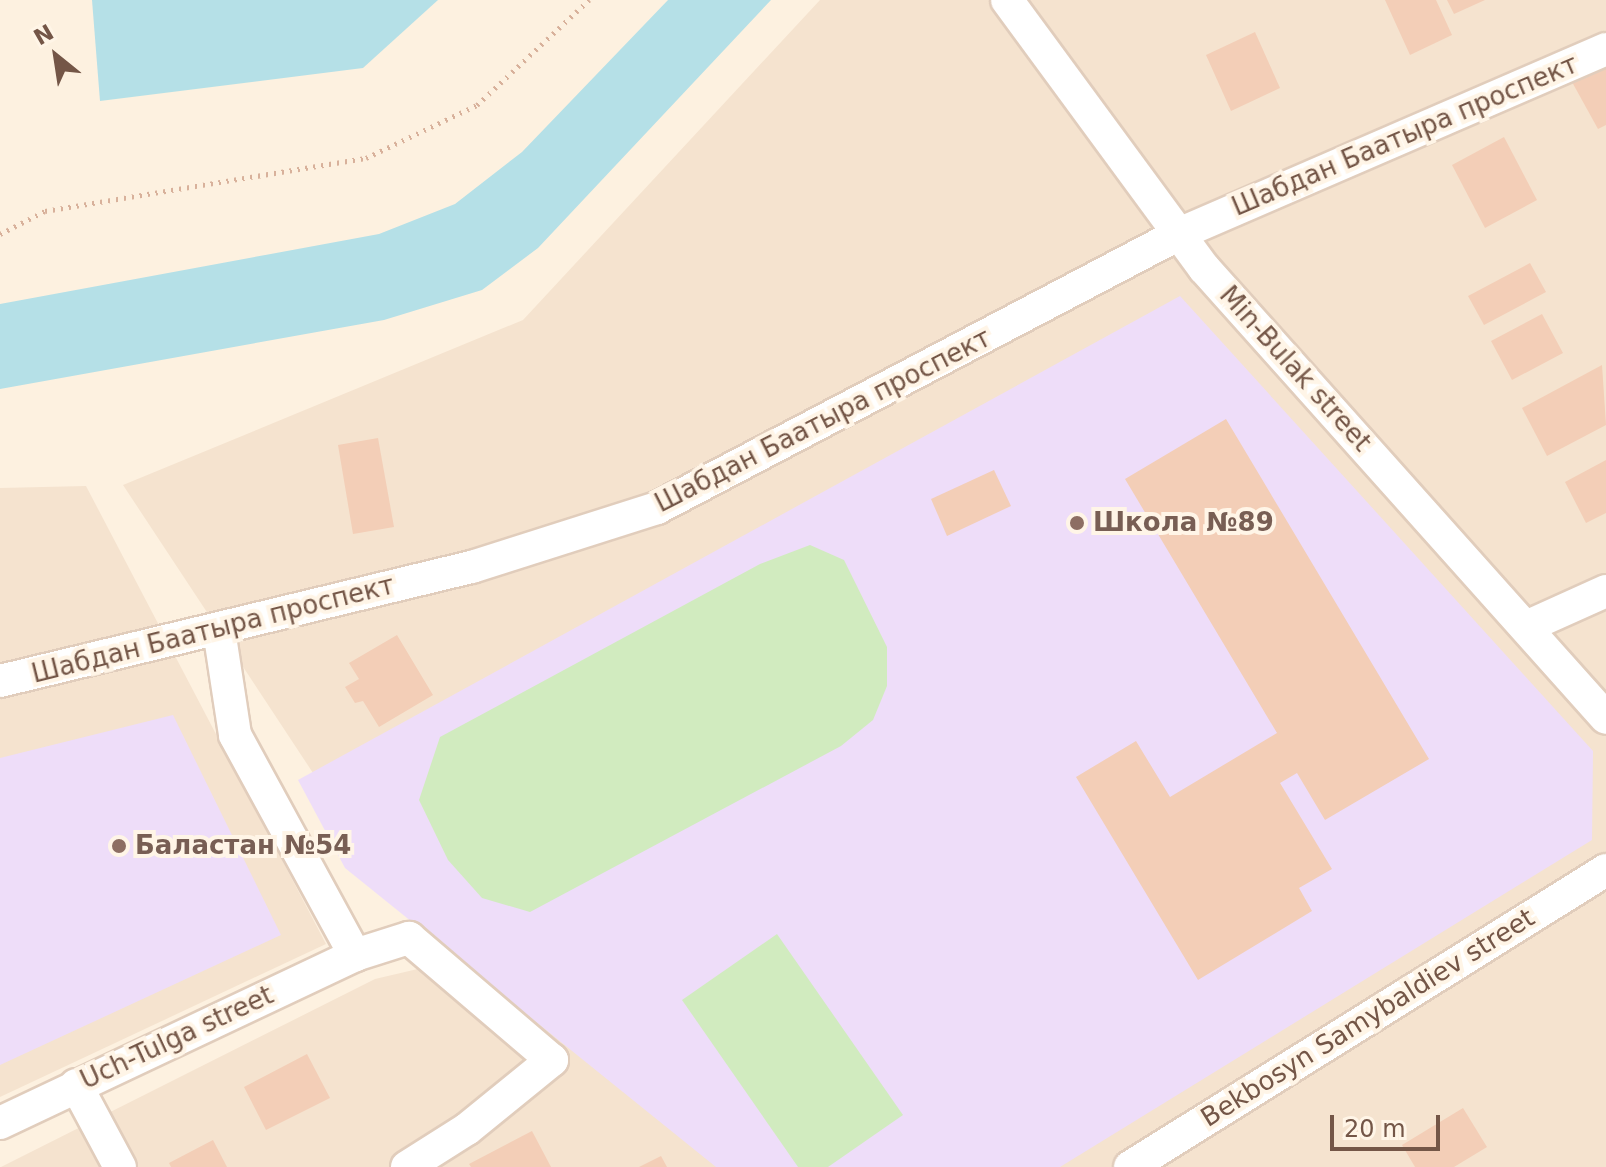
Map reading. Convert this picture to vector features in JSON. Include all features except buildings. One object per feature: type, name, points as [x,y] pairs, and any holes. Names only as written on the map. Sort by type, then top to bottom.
[{"type":"street","name":"Min-Bulak street","points":[[1007,0],[1204,268],[1606,718]]},
{"type":"street","name":"Шабдан Баатыра проспект","points":[[0,681],[472,567],[657,508],[1181,233],[1606,49]]},
{"type":"street","points":[[1526,627],[1606,591]]},
{"type":"street","points":[[219,630],[235,735],[355,955]]},
{"type":"street","name":"Bekbosyn Samybaldiev street","points":[[1130,1167],[1606,870]]},
{"type":"street","name":"Uch-Tulga street","points":[[0,1123],[355,955],[409,938],[552,1060],[467,1129],[407,1167]]},
{"type":"street","points":[[76,1085],[120,1167]]},
{"type":"path","points":[[0,234],[45,211],[366,158],[477,105],[589,0]]},
{"type":"shaded area","points":[[820,0],[1606,0],[1606,1167],[1,1167],[375,979],[439,964],[123,485],[523,320]]},
{"type":"shaded area","name":"Школа №89","points":[[1180,296],[1593,751],[1592,840],[1060,1167],[716,1167],[345,868],[298,780]]},
{"type":"shaded area","points":[[86,486],[326,944],[0,1097],[0,488]]},
{"type":"shaded area","name":"Баластан №54","points":[[173,715],[281,935],[0,1065],[0,758]]},
{"type":"green space","points":[[810,545],[844,560],[887,647],[887,686],[873,720],[841,746],[530,912],[482,898],[448,860],[419,800],[440,737],[760,564]]},
{"type":"green space","points":[[777,934],[903,1115],[828,1167],[798,1167],[682,1000]]},
{"type":"water","points":[[92,0],[438,0],[363,68],[100,101]]},
{"type":"water","points":[[668,0],[771,0],[538,248],[482,290],[384,320],[0,389],[0,304],[379,234],[455,204],[522,152]]},
{"type":"place","name":"Школа №89","points":[[1077,523]]},
{"type":"place","name":"Баластан №54","points":[[119,846]]}]
